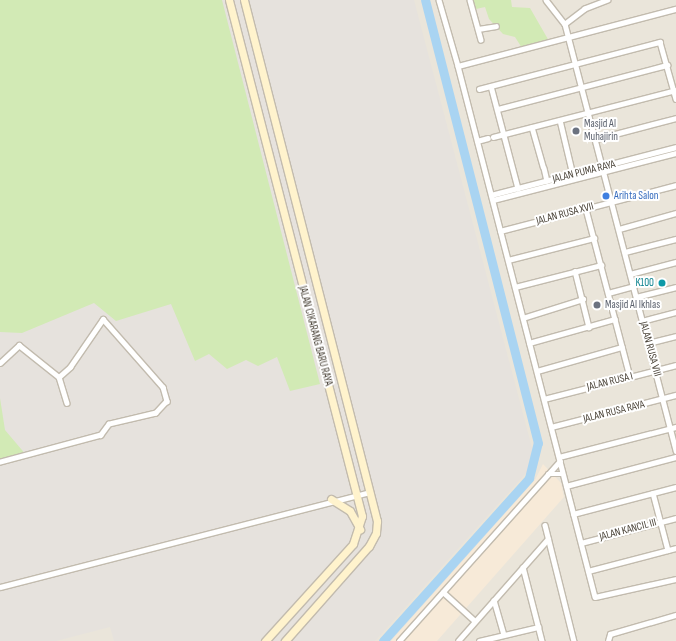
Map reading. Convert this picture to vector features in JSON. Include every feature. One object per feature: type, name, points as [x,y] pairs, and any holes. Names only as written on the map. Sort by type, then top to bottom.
[{"type":"main road","name":"JALAN CIKARANG BARU RAYA","points":[[228,0],[362,516],[360,530],[353,544],[265,641]]},
{"type":"main road","name":"JALAN CIKARANG BARU RAYA","points":[[244,0],[377,521],[376,533],[369,546],[284,641]]},
{"type":"main road","points":[[247,70],[261,65]]},
{"type":"main road","points":[[332,499],[350,511],[360,530]]},
{"type":"street","points":[[439,0],[493,200],[588,571],[597,599],[676,579]]},
{"type":"street","points":[[470,0],[481,40]]},
{"type":"street","points":[[546,0],[566,24],[585,9],[608,0]]},
{"type":"street","points":[[458,66],[676,9]]},
{"type":"street","name":"JALAN RUSA VIII","points":[[566,24],[568,38],[590,112],[604,173],[676,451]]},
{"type":"street","points":[[478,29],[496,26]]},
{"type":"street","points":[[479,89],[660,42],[676,99]]},
{"type":"street","points":[[498,109],[667,65]]},
{"type":"street","points":[[491,86],[505,134],[518,188]]},
{"type":"street","points":[[493,137],[675,91]]},
{"type":"street","points":[[596,138],[676,118]]},
{"type":"street","points":[[560,120],[573,175]]},
{"type":"street","points":[[532,127],[547,181]]},
{"type":"street","points":[[477,141],[488,138]]},
{"type":"street","name":"JALAN PUMA RAYA","points":[[491,195],[573,175],[676,147]]},
{"type":"street","name":"JALAN PUMA RAYA","points":[[493,200],[604,173],[676,153]]},
{"type":"street","name":"JALAN RUSA XVII","points":[[500,231],[676,185]]},
{"type":"street","points":[[586,208],[630,377]]},
{"type":"street","points":[[619,229],[676,213]]},
{"type":"street","points":[[508,260],[594,238]]},
{"type":"street","points":[[625,252],[676,239]]},
{"type":"street","points":[[630,274],[676,262]]},
{"type":"street","points":[[515,287],[601,265]]},
{"type":"street","points":[[575,271],[589,327]]},
{"type":"street","points":[[608,293],[634,286]]},
{"type":"street","points":[[636,297],[676,287]]},
{"type":"street","points":[[523,318],[583,299]]},
{"type":"street","points":[[642,321],[676,312]]},
{"type":"street","points":[[0,462],[101,435],[109,424],[156,413],[167,401],[163,387],[103,319],[70,367],[59,377]]},
{"type":"street","points":[[530,343],[615,319]]},
{"type":"street","points":[[648,343],[676,336]]},
{"type":"street","points":[[0,363],[19,345],[59,377],[66,403]]},
{"type":"street","points":[[537,371],[622,347]]},
{"type":"street","name":"JALAN RUSA I","points":[[544,399],[676,365]]},
{"type":"street","name":"JALAN RUSA RAYA","points":[[551,427],[676,395]]},
{"type":"street","points":[[399,641],[548,474],[559,459],[676,427]]},
{"type":"street","points":[[566,486],[676,457]]},
{"type":"street","points":[[548,474],[563,474]]},
{"type":"street","points":[[573,514],[676,487]]},
{"type":"street","points":[[0,587],[332,499],[370,492]]},
{"type":"street","points":[[653,493],[668,550]]},
{"type":"street","name":"JALAN KANCIL III","points":[[581,543],[676,518]]},
{"type":"street","points":[[545,525],[574,641]]},
{"type":"street","points":[[458,641],[548,539]]},
{"type":"street","points":[[588,571],[676,548]]},
{"type":"street","points":[[524,567],[542,641]]},
{"type":"street","points":[[443,592],[475,621]]},
{"type":"street","points":[[494,600],[504,635]]},
{"type":"street","points":[[608,641],[610,634],[676,615]]},
{"type":"street","points":[[479,641],[538,627]]},
{"type":"shaded area","points":[[0,0],[676,0],[676,641],[0,641]]},
{"type":"shaded area","points":[[0,0],[414,0],[533,452],[527,472],[375,641],[114,641],[110,627],[56,641],[0,641]]},
{"type":"shaded area","points":[[543,464],[561,483],[564,497],[437,641],[391,641],[535,480]]},
{"type":"green space","points":[[0,0],[222,0],[320,384],[290,391],[277,357],[258,366],[246,360],[227,369],[209,354],[195,361],[171,304],[116,321],[94,303],[22,333],[0,332]]},
{"type":"green space","points":[[473,0],[511,0],[512,7],[530,8],[549,41],[522,48],[515,37],[503,34],[489,19],[485,7],[476,9]]},
{"type":"green space","points":[[0,398],[5,430],[27,456],[0,463]]},
{"type":"waterway","points":[[383,641],[529,478],[538,443],[425,0]]},
{"type":"place","name":"Masjid Al Muhajirin","points":[[576,131]]},
{"type":"place","name":"Arihta Salon","points":[[606,196]]},
{"type":"place","name":"K100","points":[[662,283]]},
{"type":"place","name":"Masjid Al Ikhlas","points":[[597,305]]}]
